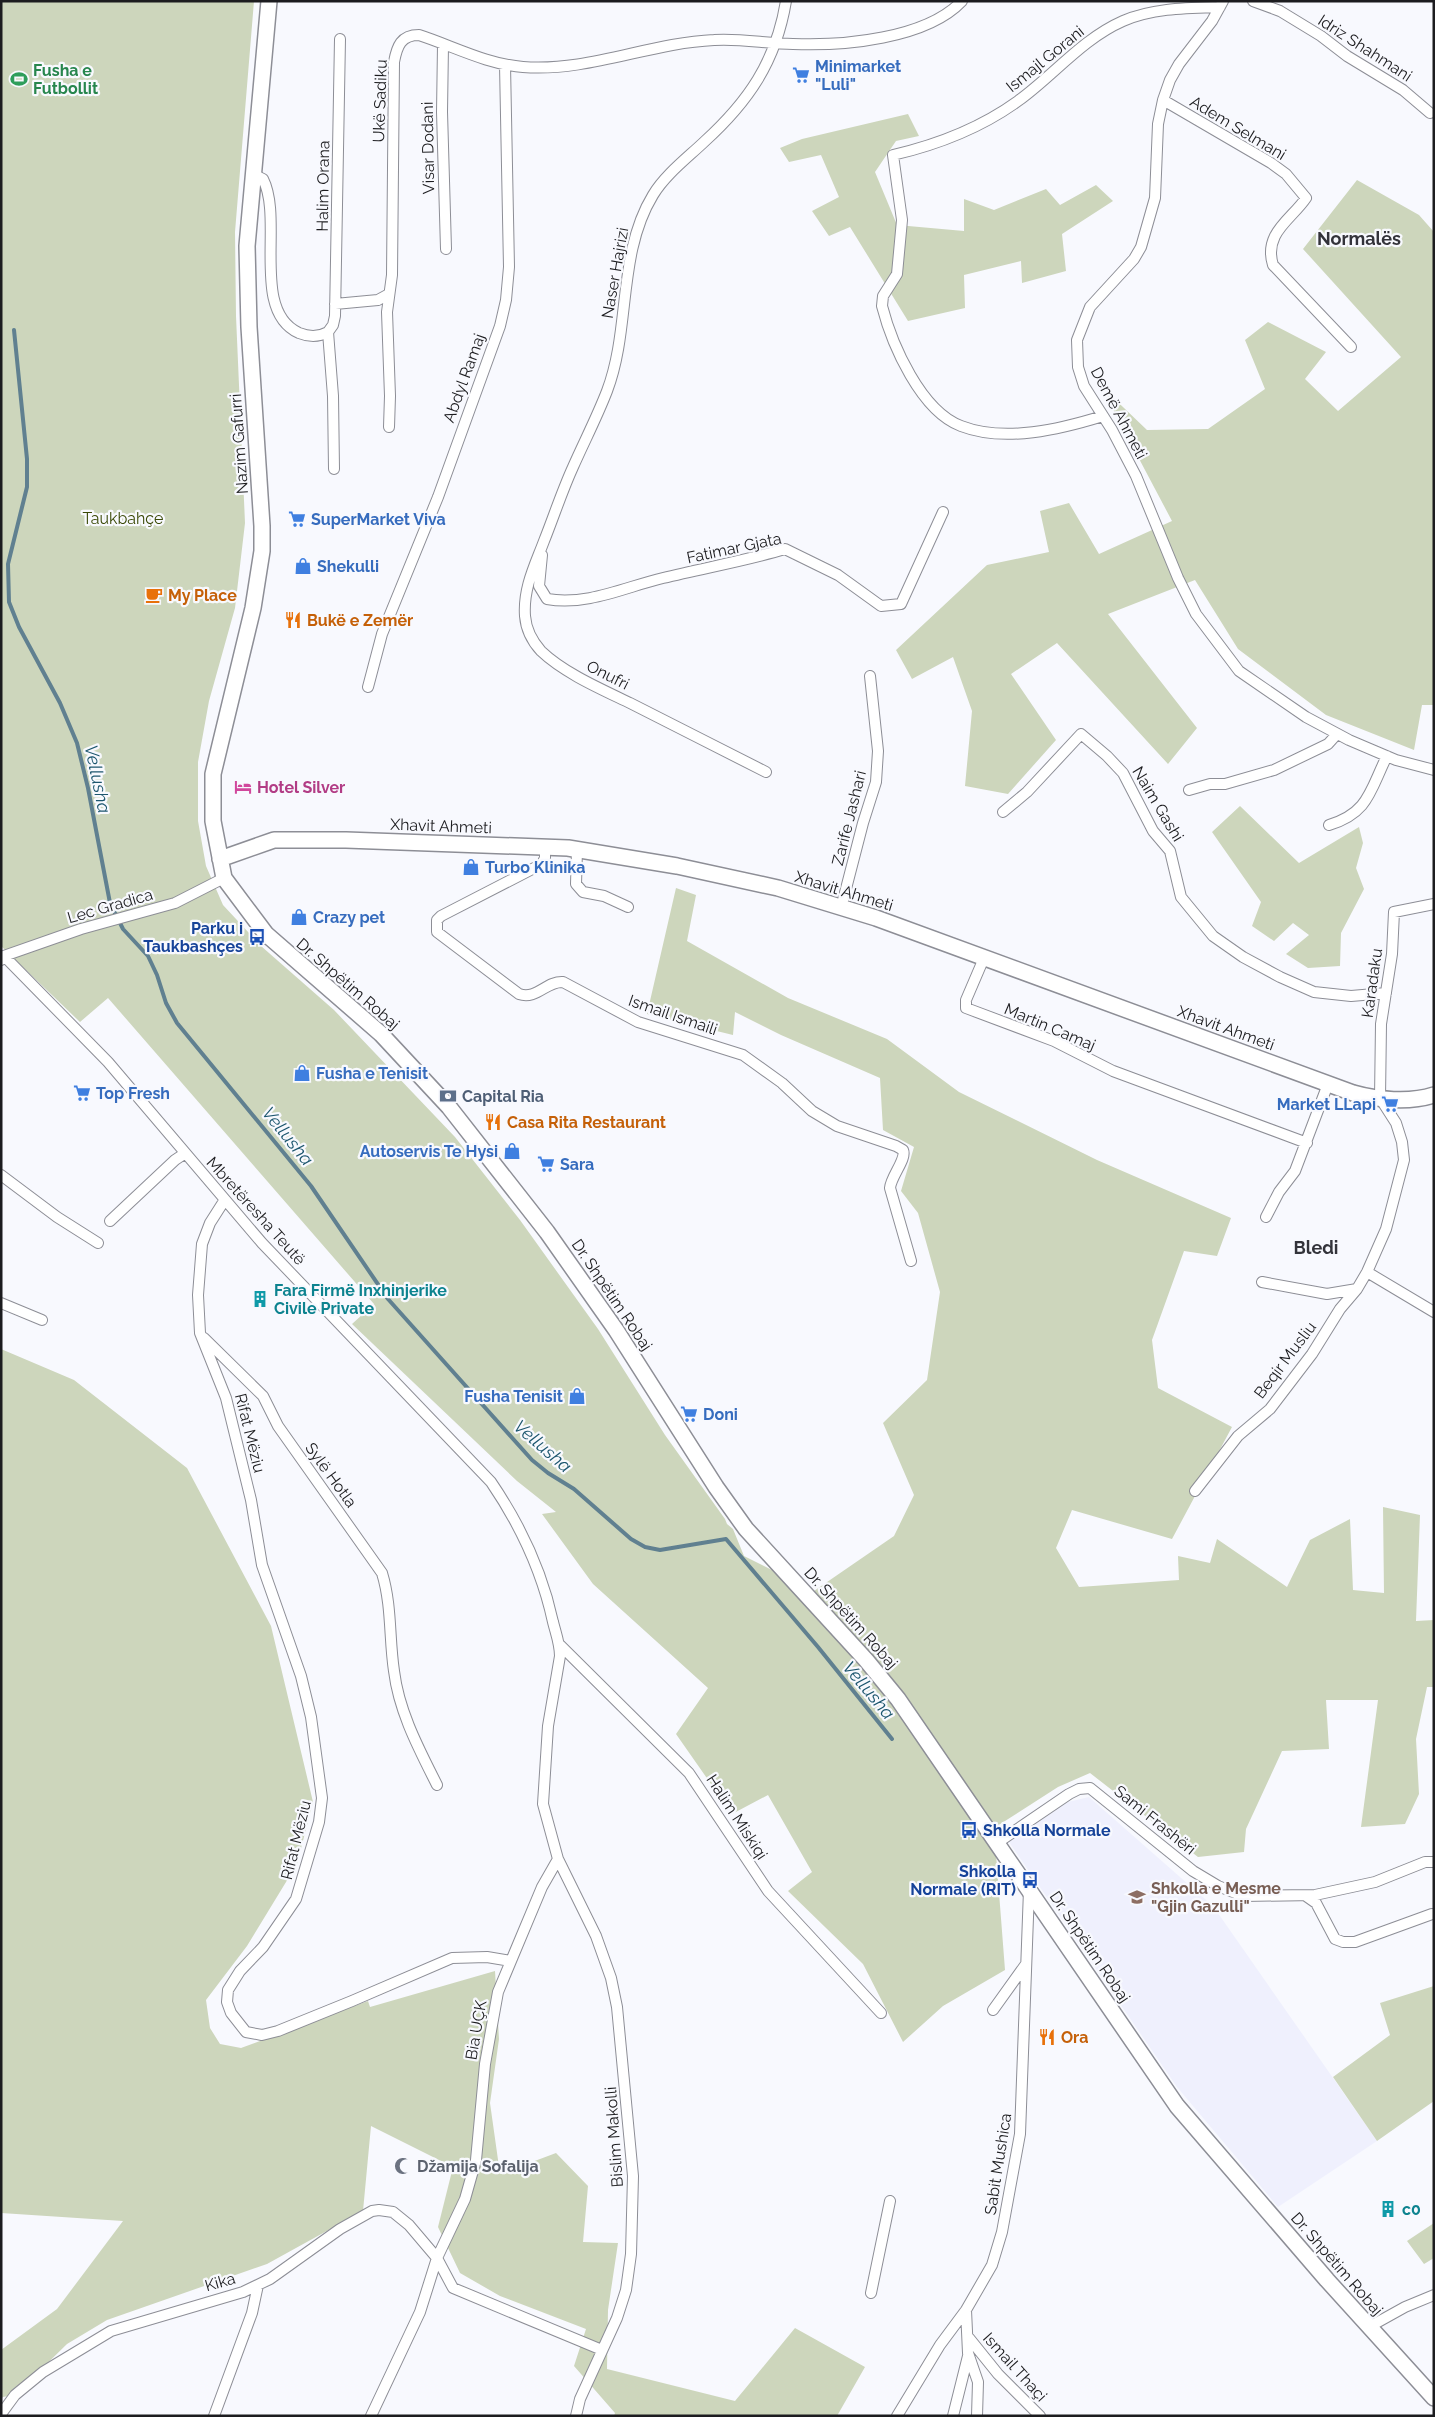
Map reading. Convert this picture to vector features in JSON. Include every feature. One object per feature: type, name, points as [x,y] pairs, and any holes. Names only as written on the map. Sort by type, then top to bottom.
[{"type":"street","name":"Nazim Gafurri","points":[[224,878],[213,820],[213,774],[253,608],[262,551],[247,283],[247,246],[255,176],[269,1]]},
{"type":"street","name":"Naser Hajrizi","points":[[543,544],[572,468],[608,388],[619,340],[631,257],[643,213],[654,193],[668,176],[736,112],[752,90],[777,43],[786,1]]},
{"type":"street","name":"Ukë Sadiku","points":[[388,427],[390,396],[387,337],[392,275],[391,220],[396,49],[402,40],[409,35],[418,35],[505,65],[525,67],[572,66],[656,47],[714,40],[777,43],[848,42],[891,35],[928,24],[962,1]]},
{"type":"street","name":"Idriz Shahmani","points":[[1253,1],[1280,11],[1321,36],[1347,56],[1403,90],[1430,113]]},
{"type":"street","name":"Demë Ahmeti","points":[[1221,4],[1212,21],[1179,64],[1162,100],[1158,124],[1155,198],[1141,247],[1134,259],[1090,307],[1077,340],[1078,368],[1084,386],[1136,476],[1178,578],[1196,614],[1239,671],[1306,717],[1337,734],[1387,756],[1434,770]]},
{"type":"street","name":"Ismajl Gorani","points":[[1103,416],[1048,430],[1000,434],[962,426],[943,416],[930,401],[904,364],[882,306],[883,296],[897,274],[902,220],[893,156],[920,148],[990,118],[1018,101],[1107,28],[1124,20],[1162,10],[1221,4]]},
{"type":"street","name":"Halim Orana","points":[[334,469],[333,396],[328,332],[333,325],[335,304],[340,39]]},
{"type":"street","name":"Visar Dodani","points":[[443,45],[442,112],[446,250]]},
{"type":"street","name":"Abdyl Ramaj","points":[[368,687],[382,634],[438,498],[493,345],[506,300],[508,268],[505,65]]},
{"type":"street","name":"Adem Selmani","points":[[1162,100],[1271,163],[1298,186],[1306,198],[1301,206],[1282,222],[1272,247],[1270,256],[1272,265],[1351,347]]},
{"type":"street","points":[[255,176],[263,179],[269,197],[273,296],[279,316],[284,324],[304,335],[313,336],[328,332]]},
{"type":"street","points":[[335,304],[378,300],[389,294]]},
{"type":"street","name":"Fatimar Gjata","points":[[543,544],[540,586],[547,599],[556,601],[600,597],[665,578],[698,572],[785,549],[838,575],[875,603],[886,607],[901,604],[942,512]]},
{"type":"street","name":"Onufri","points":[[543,544],[528,581],[524,614],[526,627],[542,652],[576,676],[766,772]]},
{"type":"street","name":"Zarife Jashari","points":[[841,908],[863,823],[876,782],[878,751],[870,676]]},
{"type":"street","name":"Naim Gashi","points":[[1003,812],[1027,792],[1081,734],[1107,756],[1123,774],[1152,830],[1170,851],[1181,897],[1213,936],[1243,957],[1280,977],[1314,992],[1351,996],[1386,993]]},
{"type":"street","points":[[1189,790],[1210,784],[1224,784],[1274,770],[1328,744],[1337,734]]},
{"type":"street","points":[[1329,825],[1345,820],[1357,813],[1365,802],[1387,756]]},
{"type":"street","name":"Xhavit Ahmeti","points":[[220,859],[274,840],[545,848],[622,856],[778,888],[841,908],[1367,1097],[1416,1100],[1434,1095]]},
{"type":"street","name":"Ismail Ismaili","points":[[545,848],[545,858],[542,864],[441,916],[437,920],[437,932],[519,994],[527,997],[535,995],[556,982],[563,982],[638,1022],[685,1038],[732,1050],[756,1062],[812,1111],[837,1126],[903,1150],[905,1154],[891,1178],[890,1188],[910,1261]]},
{"type":"street","points":[[578,850],[576,884],[583,892],[604,896],[628,907]]},
{"type":"street","name":"Lec Gradica","points":[[2,958],[9,953],[106,922],[175,903],[224,878]]},
{"type":"street","name":"Dr. Shpëtim Robaj","points":[[224,878],[266,934],[381,1034],[449,1107],[485,1150],[547,1232],[616,1330],[716,1487],[746,1529],[881,1677],[1177,2106],[1369,2327],[1434,2398]]},
{"type":"street","name":"Karadaku","points":[[1380,1098],[1381,1024],[1394,912],[1434,904]]},
{"type":"street","name":"Mbretëresha Teutë","points":[[2,958],[108,1062],[184,1154],[262,1243],[491,1482],[514,1516],[546,1588],[560,1644]]},
{"type":"street","name":"Martin Camaj","points":[[984,958],[966,1000],[966,1008],[1054,1041],[1113,1071],[1307,1142]]},
{"type":"street","points":[[1266,1217],[1279,1192],[1295,1171],[1328,1084]]},
{"type":"street","name":"Beqir Musliu","points":[[1195,1491],[1238,1436],[1270,1409],[1312,1354],[1367,1272],[1386,1229],[1404,1160],[1402,1142],[1396,1123],[1380,1098]]},
{"type":"street","points":[[110,1221],[175,1160],[184,1154]]},
{"type":"street","points":[[1,1175],[57,1217],[98,1243]]},
{"type":"street","points":[[200,1334],[198,1295],[202,1244],[210,1223],[224,1200]]},
{"type":"street","points":[[1367,1272],[1434,1312]]},
{"type":"street","points":[[1262,1282],[1322,1294],[1337,1294],[1357,1289]]},
{"type":"street","points":[[1,1303],[42,1320]]},
{"type":"street","name":"Sylë Hotla","points":[[200,1334],[263,1396],[283,1434],[367,1549],[382,1573],[386,1587],[393,1637],[394,1671],[401,1705],[437,1785]]},
{"type":"street","name":"Rifat Mëziu","points":[[200,1334],[226,1398],[251,1500],[262,1565],[301,1676],[312,1717],[322,1798],[319,1822],[296,1899],[263,1946],[240,1971],[228,1990],[227,2002],[231,2013],[246,2032],[262,2035],[278,2031],[352,2002],[452,1958],[487,1957],[511,1961]]},
{"type":"street","points":[[558,1859],[543,1804],[548,1726],[560,1644]]},
{"type":"street","name":"Halim Miskiqi","points":[[560,1644],[690,1773],[768,1891],[881,2014]]},
{"type":"street","name":"Sami Frashëri","points":[[997,1843],[1069,1794],[1079,1789],[1090,1788],[1193,1870],[1231,1892],[1255,1897],[1306,1896],[1375,1882],[1425,1862],[1434,1862]]},
{"type":"street","name":"Bia UÇK","points":[[371,2416],[420,2312],[437,2258],[465,2199],[476,2160],[483,2082],[494,2011],[511,1961],[542,1887],[558,1859]]},
{"type":"street","name":"Bislim Makolli","points":[[558,1859],[596,1936],[611,1978],[617,2007],[632,2143],[633,2215],[626,2290],[616,2318],[580,2399],[576,2416]]},
{"type":"street","name":"Sabit Mushica","points":[[897,2416],[940,2345],[966,2310],[992,2265],[1002,2232],[1020,2134],[1029,1889]]},
{"type":"street","points":[[1306,1896],[1316,1903],[1334,1939],[1343,1942],[1355,1942],[1432,1914]]},
{"type":"street","points":[[993,2010],[1026,1964]]},
{"type":"street","points":[[871,2293],[890,2201]]},
{"type":"street","name":"Kika","points":[[1,2414],[15,2395],[43,2372],[111,2330],[243,2292],[270,2279],[340,2229],[372,2211],[379,2210],[393,2212],[409,2225],[437,2258],[453,2288],[602,2350]]},
{"type":"street","points":[[214,2416],[252,2313],[258,2285]]},
{"type":"street","points":[[1369,2327],[1405,2307],[1434,2295]]},
{"type":"street","points":[[953,2416],[968,2353],[969,2338],[966,2310]]},
{"type":"street","name":"Ismail Thaçi","points":[[969,2338],[998,2374],[1040,2416]]},
{"type":"street","points":[[968,2353],[978,2382],[978,2414]]},
{"type":"shaded area","points":[[1089,1797],[1213,1906],[1377,2141],[1278,2207],[1177,2087],[1009,1842],[1068,1802]]},
{"type":"green space","name":"Taukbahçe","points":[[1,1],[254,1],[235,232],[236,316],[245,523],[235,608],[209,701],[198,762],[198,821],[206,866],[223,905],[261,946],[334,1010],[455,1137],[520,1220],[598,1329],[665,1435],[727,1524],[733,1529],[744,1556],[814,1591],[894,1536],[914,1495],[883,1423],[927,1380],[940,1292],[918,1213],[901,1191],[914,1147],[883,1130],[880,1078],[781,1035],[735,1012],[733,1035],[647,1014],[676,888],[696,895],[687,941],[788,998],[887,1039],[959,1092],[1097,1160],[1231,1218],[1217,1256],[1184,1251],[1152,1340],[1158,1388],[1232,1427],[1172,1539],[1072,1510],[1056,1548],[1079,1587],[1179,1580],[1178,1556],[1210,1563],[1217,1539],[1287,1587],[1310,1540],[1350,1519],[1353,1590],[1384,1593],[1383,1507],[1420,1515],[1416,1621],[1434,1620],[1434,1687],[1427,1687],[1416,1739],[1419,1794],[1405,1824],[1361,1827],[1378,1700],[1326,1700],[1329,1749],[1282,1751],[1246,1829],[1244,1852],[1198,1857],[1090,1773],[1058,1787],[994,1828],[1005,1970],[943,2006],[903,2042],[863,1964],[788,1891],[812,1872],[768,1795],[732,1814],[676,1734],[708,1688],[593,1584],[542,1514],[556,1512],[517,1481],[352,1324],[374,1304],[108,998],[80,1022],[1,946]]},
{"type":"green space","points":[[908,114],[919,136],[896,141],[875,172],[897,225],[964,231],[964,199],[994,210],[1046,189],[1060,205],[1096,185],[1113,201],[1062,234],[1066,271],[1022,283],[1021,261],[964,275],[965,308],[908,321],[850,227],[829,236],[812,211],[839,197],[821,155],[789,162],[780,148],[802,139]]},
{"type":"green space","points":[[1357,180],[1419,215],[1434,232],[1434,705],[1422,705],[1414,750],[1326,715],[1238,649],[1195,580],[1108,614],[1197,728],[1168,764],[1057,643],[1011,674],[1056,740],[1008,794],[965,786],[972,711],[953,657],[912,679],[896,650],[987,565],[1049,552],[1040,511],[1069,503],[1099,554],[1172,521],[1100,385],[1147,430],[1208,429],[1265,389],[1245,340],[1268,322],[1326,352],[1305,379],[1338,411],[1401,357],[1303,249]]},
{"type":"green space","points":[[1240,806],[1299,863],[1359,827],[1363,843],[1356,868],[1364,889],[1341,933],[1340,966],[1308,968],[1286,954],[1309,935],[1293,923],[1274,941],[1252,926],[1261,902],[1212,832]]},
{"type":"green space","points":[[1,1349],[74,1380],[187,1468],[271,1626],[313,1802],[297,1864],[247,1946],[206,2000],[210,2028],[220,2044],[241,2048],[368,2001],[370,2007],[495,1971],[499,2039],[490,2103],[500,2174],[556,2153],[588,2186],[583,2242],[618,2243],[608,2310],[607,2369],[735,2401],[795,2328],[865,2367],[837,2416],[614,2416],[615,2413],[574,2366],[586,2329],[500,2296],[460,2273],[438,2227],[453,2167],[371,2126],[363,2211],[267,2264],[107,2320],[67,2344],[15,2395],[1,2399],[1,2350],[57,2309],[123,2221],[1,2213]]},
{"type":"green space","points":[[1434,1986],[1434,2101],[1377,2141],[1333,2077],[1390,2035],[1380,2003]]},
{"type":"green space","points":[[1434,2223],[1434,2258],[1424,2264],[1407,2241]]},
{"type":"waterway","name":"Vellusha","points":[[14,330],[27,459],[27,487],[8,564],[9,602],[19,627],[60,703],[77,743],[88,788],[110,903],[123,929],[148,956],[157,975],[166,1003],[177,1023],[311,1186],[388,1299],[532,1460],[548,1473],[574,1489],[631,1539],[645,1547],[660,1550],[726,1539],[818,1647],[892,1739]]},
{"type":"place","name":"Minimarket \"Luli\"","points":[[801,75]]},
{"type":"place","name":"Fusha e Futbollit","points":[[19,79]]},
{"type":"place","name":"SuperMarket Viva","points":[[297,519]]},
{"type":"place","name":"Shekulli","points":[[303,566]]},
{"type":"place","name":"My Place","points":[[154,595]]},
{"type":"place","name":"Bukë e Zemër","points":[[293,620]]},
{"type":"place","name":"Hotel Silver","points":[[243,787]]},
{"type":"place","name":"Turbo Klinika","points":[[471,867]]},
{"type":"place","name":"Crazy pet","points":[[299,917]]},
{"type":"place","name":"Parku i Taukbashçes","points":[[257,937]]},
{"type":"place","name":"Fusha e Tenisit","points":[[302,1073]]},
{"type":"place","name":"Top Fresh","points":[[82,1093]]},
{"type":"place","name":"Capital Ria","points":[[448,1096]]},
{"type":"place","name":"Market LLapi","points":[[1390,1104]]},
{"type":"place","name":"Casa Rita Restaurant","points":[[493,1122]]},
{"type":"place","name":"Autoservis Te Hysi","points":[[512,1151]]},
{"type":"place","name":"Sara","points":[[546,1164]]},
{"type":"place","name":"Fara Firmë Inxhinjerike Civile Private","points":[[260,1299]]},
{"type":"place","name":"Fusha Tenisit","points":[[577,1396]]},
{"type":"place","name":"Doni","points":[[689,1414]]},
{"type":"place","name":"Shkolla Normale","points":[[969,1830]]},
{"type":"place","name":"Shkolla Normale (RIT)","points":[[1030,1880]]},
{"type":"place","name":"Shkolla e Mesme \"Gjin Gazulli\"","points":[[1137,1897]]},
{"type":"place","name":"Ora","points":[[1047,2037]]},
{"type":"place","name":"Džamija Sofalija","points":[[403,2166]]},
{"type":"place","name":"c0","points":[[1388,2209]]},
{"type":"district","name":"Normalës","points":[[1359,238]]},
{"type":"district","name":"Bledi","points":[[1316,1247]]}]
